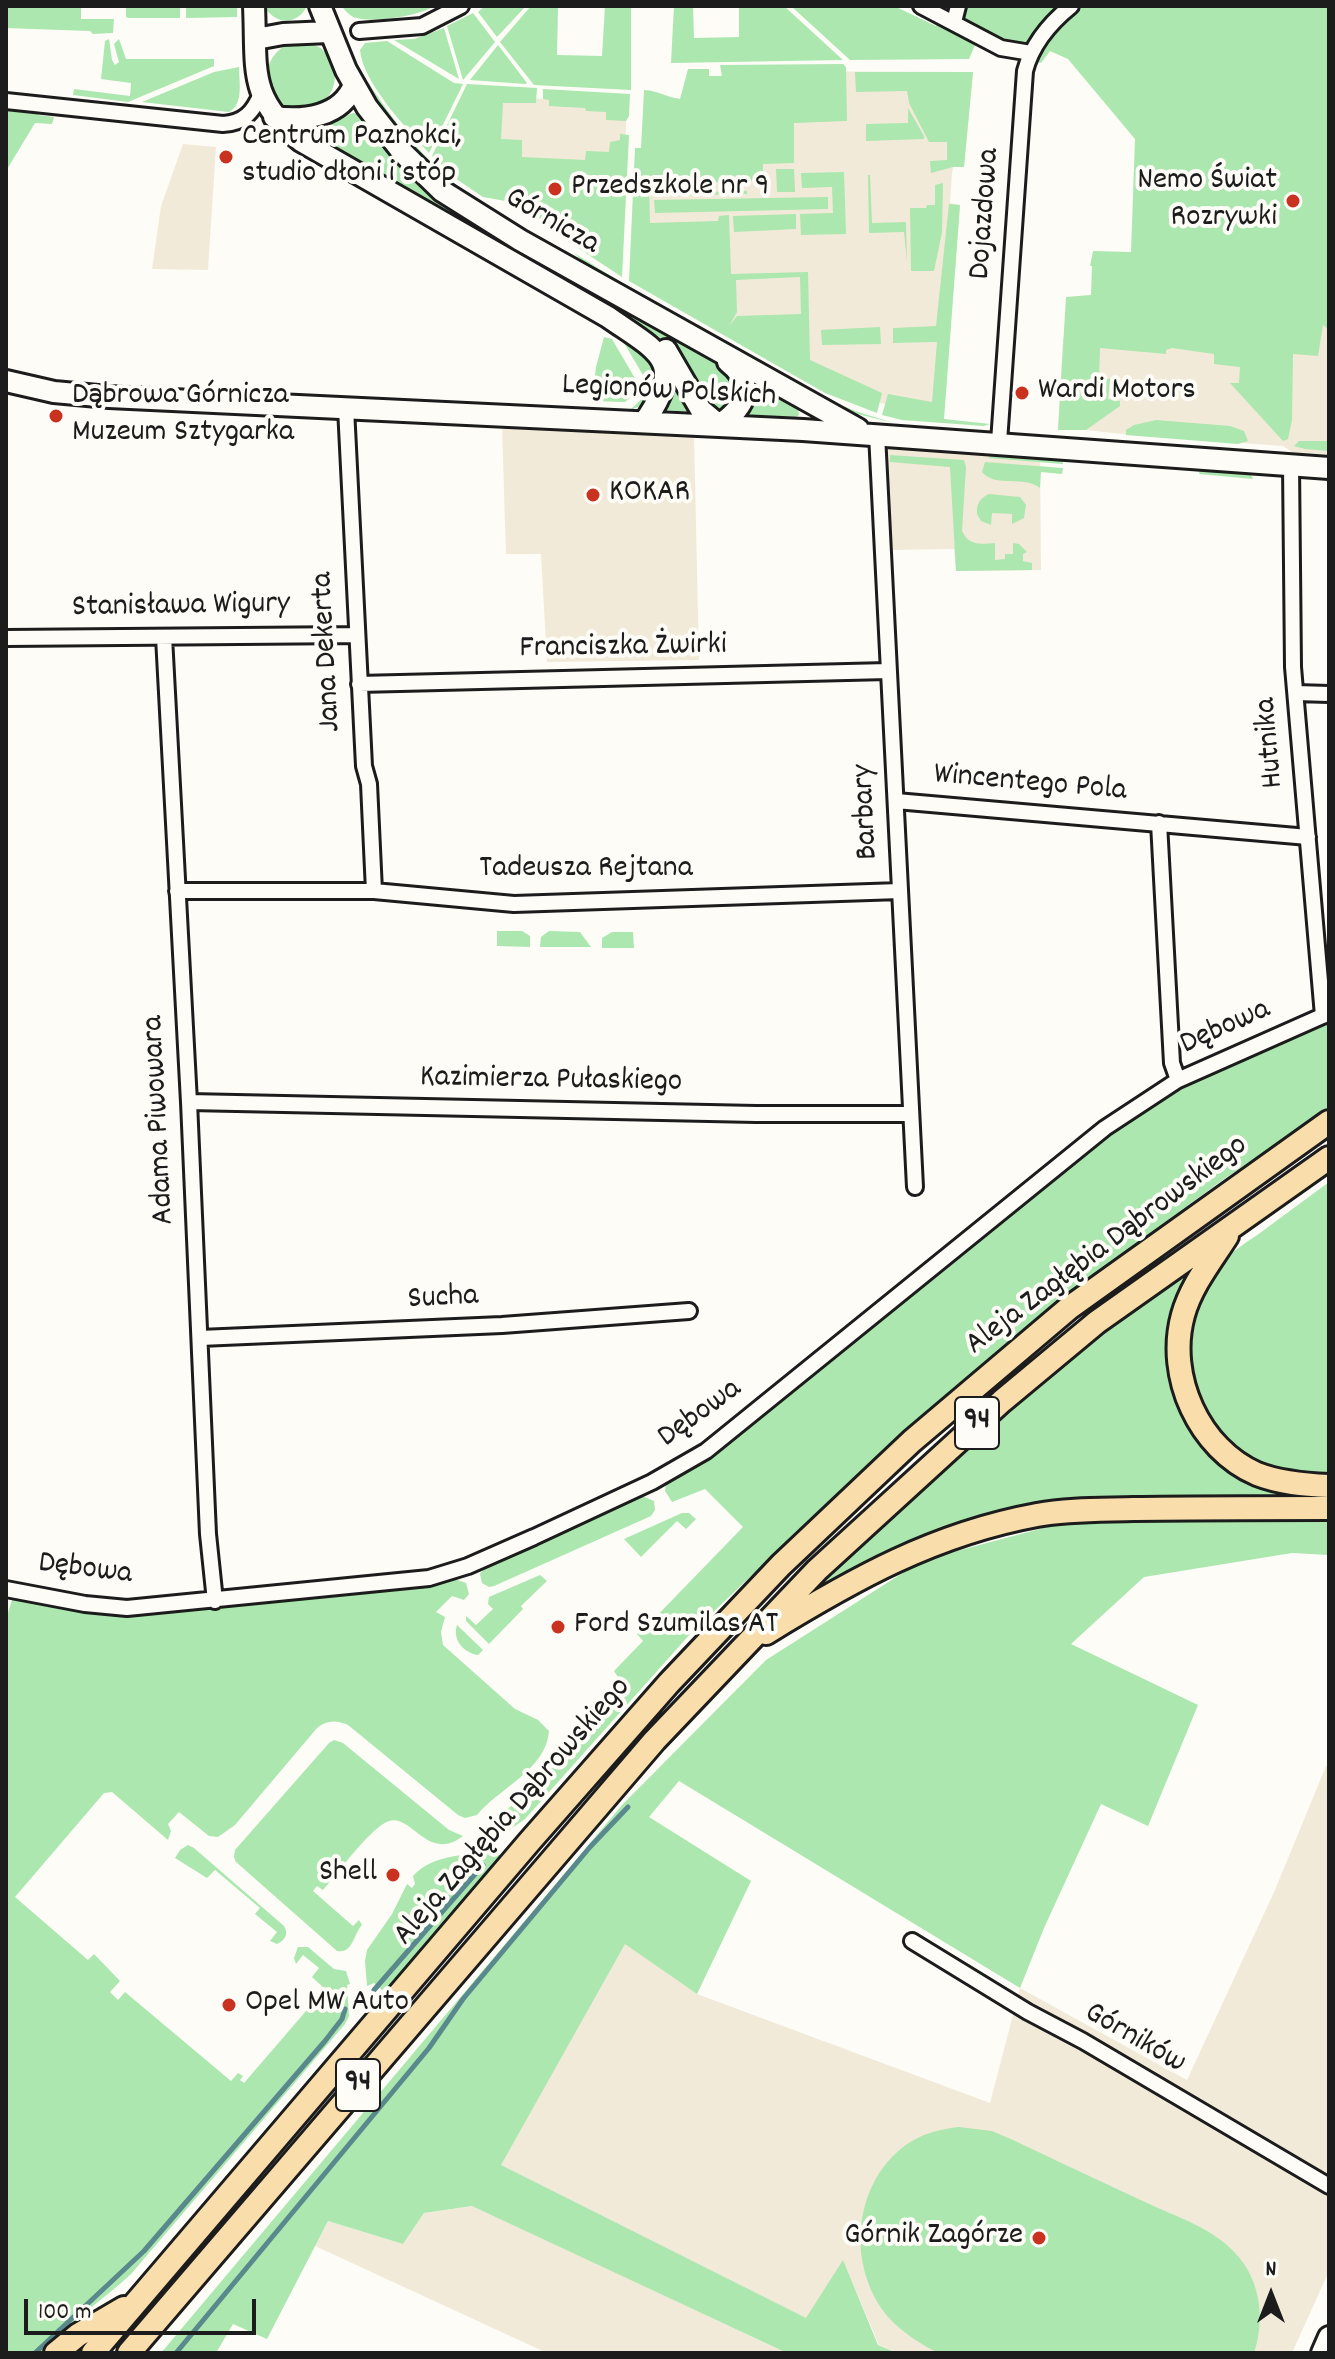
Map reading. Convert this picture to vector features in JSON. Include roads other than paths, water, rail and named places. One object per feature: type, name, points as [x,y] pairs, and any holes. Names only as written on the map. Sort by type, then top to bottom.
[{"type":"main road","name":"Aleja Zagłębia Dąbrowskiego","points":[[93,2353],[669,1683],[781,1565],[912,1441],[1069,1308],[1329,1122]]},
{"type":"main road","name":"Aleja Zagłębia Dąbrowskiego","points":[[129,2353],[655,1740],[738,1650],[875,1514],[1002,1401],[1097,1322],[1329,1158]]},
{"type":"main road","points":[[1237,1222],[1202,1275],[1183,1315],[1179,1355],[1188,1401],[1208,1435],[1247,1469],[1285,1482],[1329,1486]]},
{"type":"main road","points":[[738,1650],[830,1593],[900,1557],[953,1537],[1017,1519],[1065,1511],[1329,1508]]},
{"type":"main road","points":[[56,2353],[78,2335],[138,2299]]},
{"type":"street","points":[[254,6],[261,94],[274,117],[304,118],[323,114],[344,101],[354,85],[320,6]]},
{"type":"street","points":[[359,31],[422,26],[461,6]]},
{"type":"street","points":[[921,6],[1001,48],[1031,53]]},
{"type":"street","points":[[954,22],[958,6]]},
{"type":"street","name":"Dojazdowa","points":[[999,442],[1023,91],[1031,53],[1049,27],[1071,6]]},
{"type":"street","points":[[256,39],[329,32]]},
{"type":"street","name":"Górnicza","points":[[354,85],[403,153],[459,204],[710,347],[871,434]]},
{"type":"street","points":[[6,101],[223,124],[239,122],[248,116],[261,94]]},
{"type":"street","name":"Górnicza","points":[[274,117],[311,147],[608,317],[661,344],[701,410],[719,425],[737,411],[745,389],[740,372],[710,347]]},
{"type":"street","name":"Górnicza","points":[[608,317],[655,351],[665,368],[663,394],[645,421]]},
{"type":"street","name":"Legionów Polskich","points":[[6,381],[37,389],[96,396],[719,425],[999,442],[1329,468]]},
{"type":"street","name":"Jana Dekerta","points":[[346,408],[356,635],[364,766],[369,784],[374,891]]},
{"type":"street","name":"Barbary","points":[[871,434],[896,801],[915,1187]]},
{"type":"street","name":"Hutnika","points":[[1291,465],[1293,667],[1326,1015]]},
{"type":"street","name":"Stanisława Wigury","points":[[6,638],[356,635]]},
{"type":"street","name":"Adama Piwowara","points":[[164,637],[208,1534],[215,1601]]},
{"type":"street","name":"Franciszka Żwirki","points":[[359,684],[888,671]]},
{"type":"street","points":[[1296,693],[1329,694]]},
{"type":"street","name":"Wincentego Pola","points":[[896,801],[1308,837]]},
{"type":"street","name":"Wincentego Pola","points":[[1159,823],[1172,1063],[1178,1080]]},
{"type":"street","name":"Tadeusza Rejtana","points":[[177,891],[374,891],[514,904],[900,891]]},
{"type":"street","name":"Dębowa","points":[[6,1589],[114,1608],[215,1601],[444,1575],[534,1537],[652,1482],[706,1451],[1105,1128],[1178,1080],[1326,1015]]},
{"type":"street","name":"Kazimierza Pułaskiego","points":[[189,1102],[756,1114],[911,1114]]},
{"type":"street","name":"Sucha","points":[[200,1338],[502,1325],[689,1311]]},
{"type":"street","name":"Górników","points":[[912,1941],[1028,2012],[1083,2041],[1329,2186]]},
{"type":"street","points":[[1322,2353],[1329,2337]]},
{"type":"waterway","points":[[176,2353],[429,2048],[463,1999],[590,1847],[628,1807]]},
{"type":"waterway","points":[[374,1990],[483,1865]]},
{"type":"waterway","points":[[35,2353],[144,2251],[325,2041],[342,2019],[345,2009]]},
{"type":"place","name":"Centrum Paznokci, studio dłoni i stóp","points":[[226,157]]},
{"type":"place","name":"Przedszkole nr 9","points":[[555,189]]},
{"type":"place","name":"Nemo Świat Rozrywki","points":[[1293,201]]},
{"type":"place","name":"Wardi Motors","points":[[1022,393]]},
{"type":"place","name":"Dąbrowa Górnicza Muzeum Sztygarka","points":[[56,416]]},
{"type":"place","name":"KOKAR","points":[[593,495]]},
{"type":"place","name":"Ford Szumilas AT","points":[[558,1627]]},
{"type":"place","name":"Shell","points":[[393,1875]]},
{"type":"place","name":"Opel MW Auto","points":[[229,2005]]},
{"type":"place","name":"Górnik Zagórze","points":[[1039,2238]]}]
